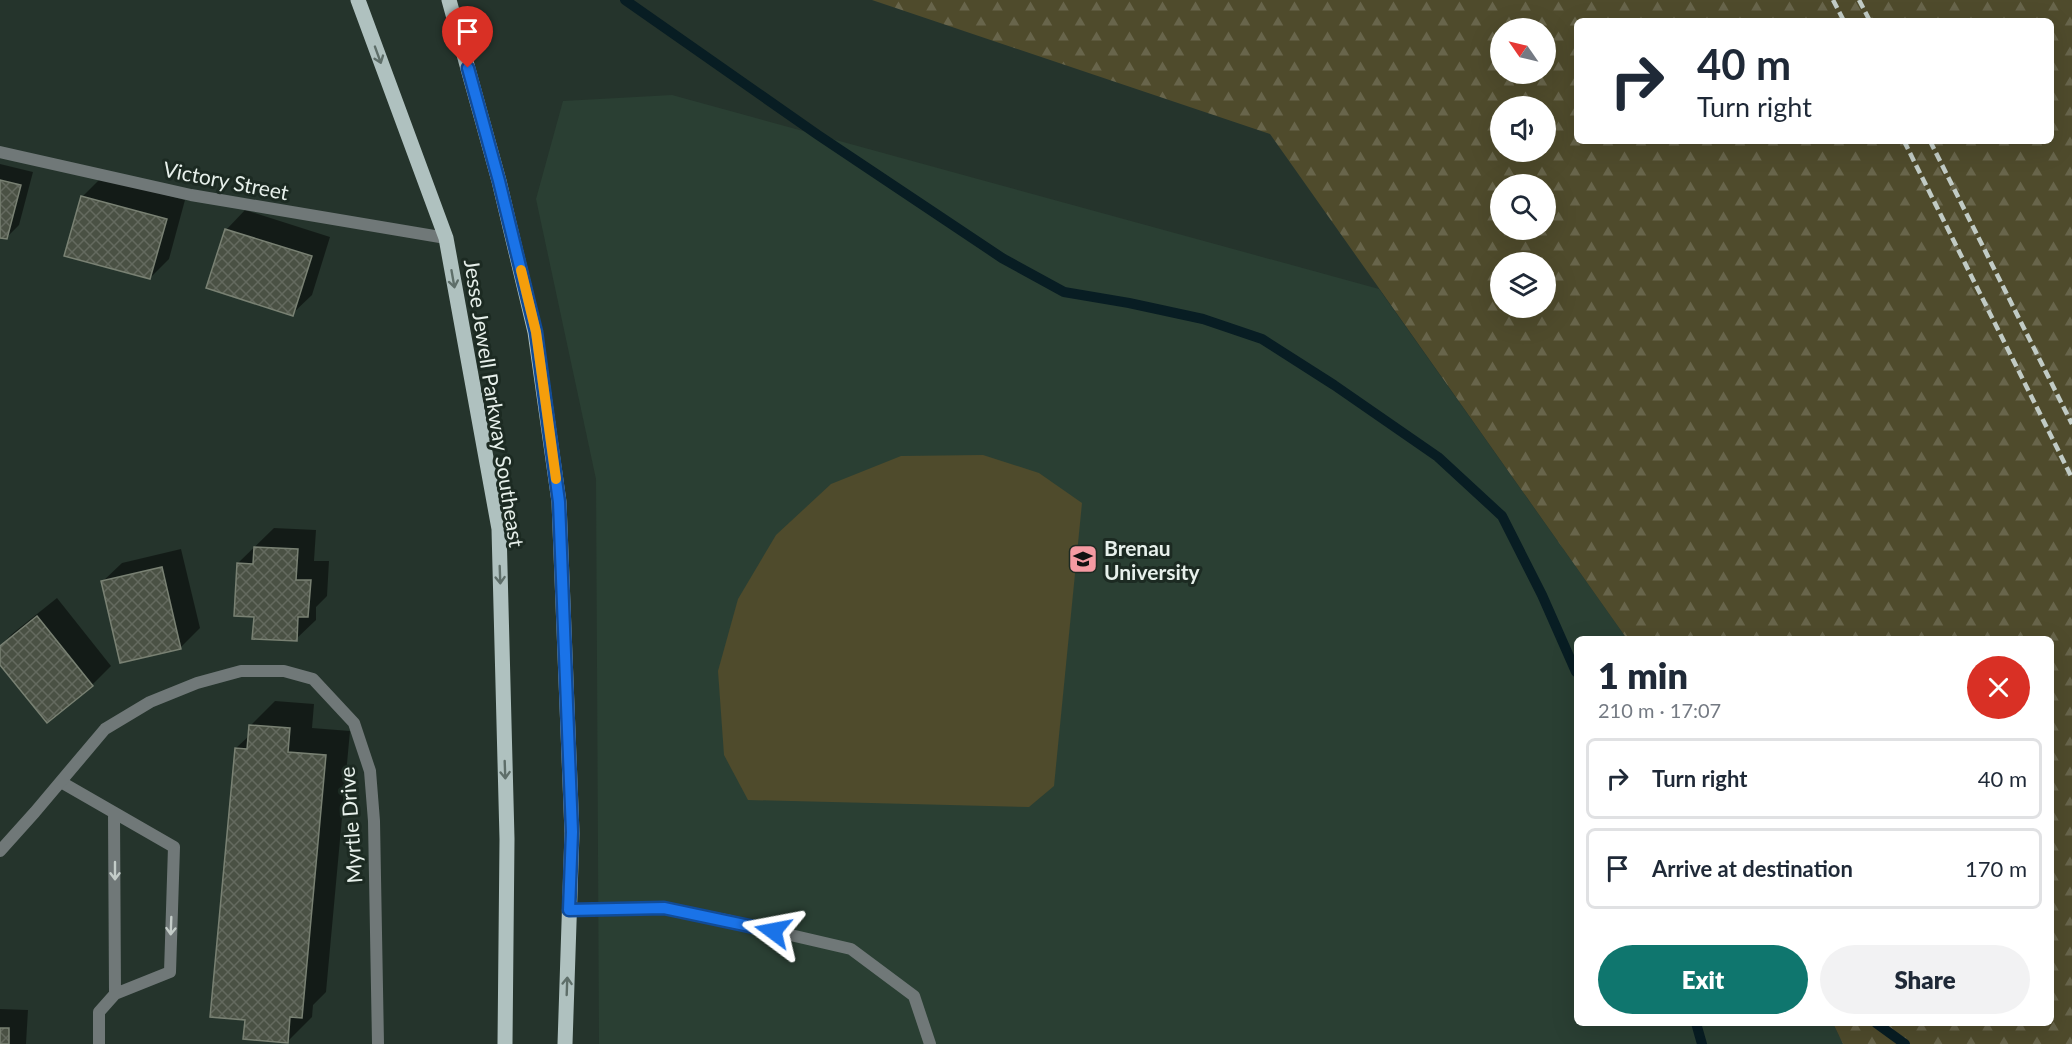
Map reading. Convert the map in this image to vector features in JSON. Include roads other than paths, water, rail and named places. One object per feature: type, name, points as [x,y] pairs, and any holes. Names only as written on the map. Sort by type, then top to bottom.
[{"type":"main road","name":"Jesse Jewell Parkway Southeast","points":[[358,0],[446,238],[499,529],[507,839],[505,1044]]},
{"type":"main road","name":"Jesse Jewell Parkway Southeast","points":[[449,0],[499,181],[536,332],[559,502],[572,832],[565,1044]]},
{"type":"street","name":"Victory Street","points":[[0,152],[192,195],[446,238]]},
{"type":"street","name":"Myrtle Drive","points":[[0,851],[105,729],[150,702],[197,683],[241,671],[284,671],[313,679],[354,723],[370,771],[374,821],[378,1044]]},
{"type":"street","points":[[61,782],[174,847],[170,972],[115,994],[99,1012],[99,1044]]},
{"type":"street","points":[[114,813],[115,994]]},
{"type":"street","points":[[569,910],[664,908],[851,949],[914,996],[930,1044]]},
{"type":"waterway","points":[[625,0],[818,135],[1002,258],[1064,292],[1203,319],[1262,339],[1334,385],[1438,457],[1502,516],[1542,595],[1574,667]]},
{"type":"waterway","points":[[1697,1026],[1702,1044]]},
{"type":"waterway","points":[[1880,1026],[1905,1044]]},
{"type":"railway","points":[[1833,0],[1842,18]]},
{"type":"railway","points":[[1859,0],[1868,18]]},
{"type":"railway","points":[[1905,144],[2072,478]]},
{"type":"railway","points":[[1932,144],[2072,424]]},
{"type":"place","name":"Brenau University","points":[[1083,559]]}]
